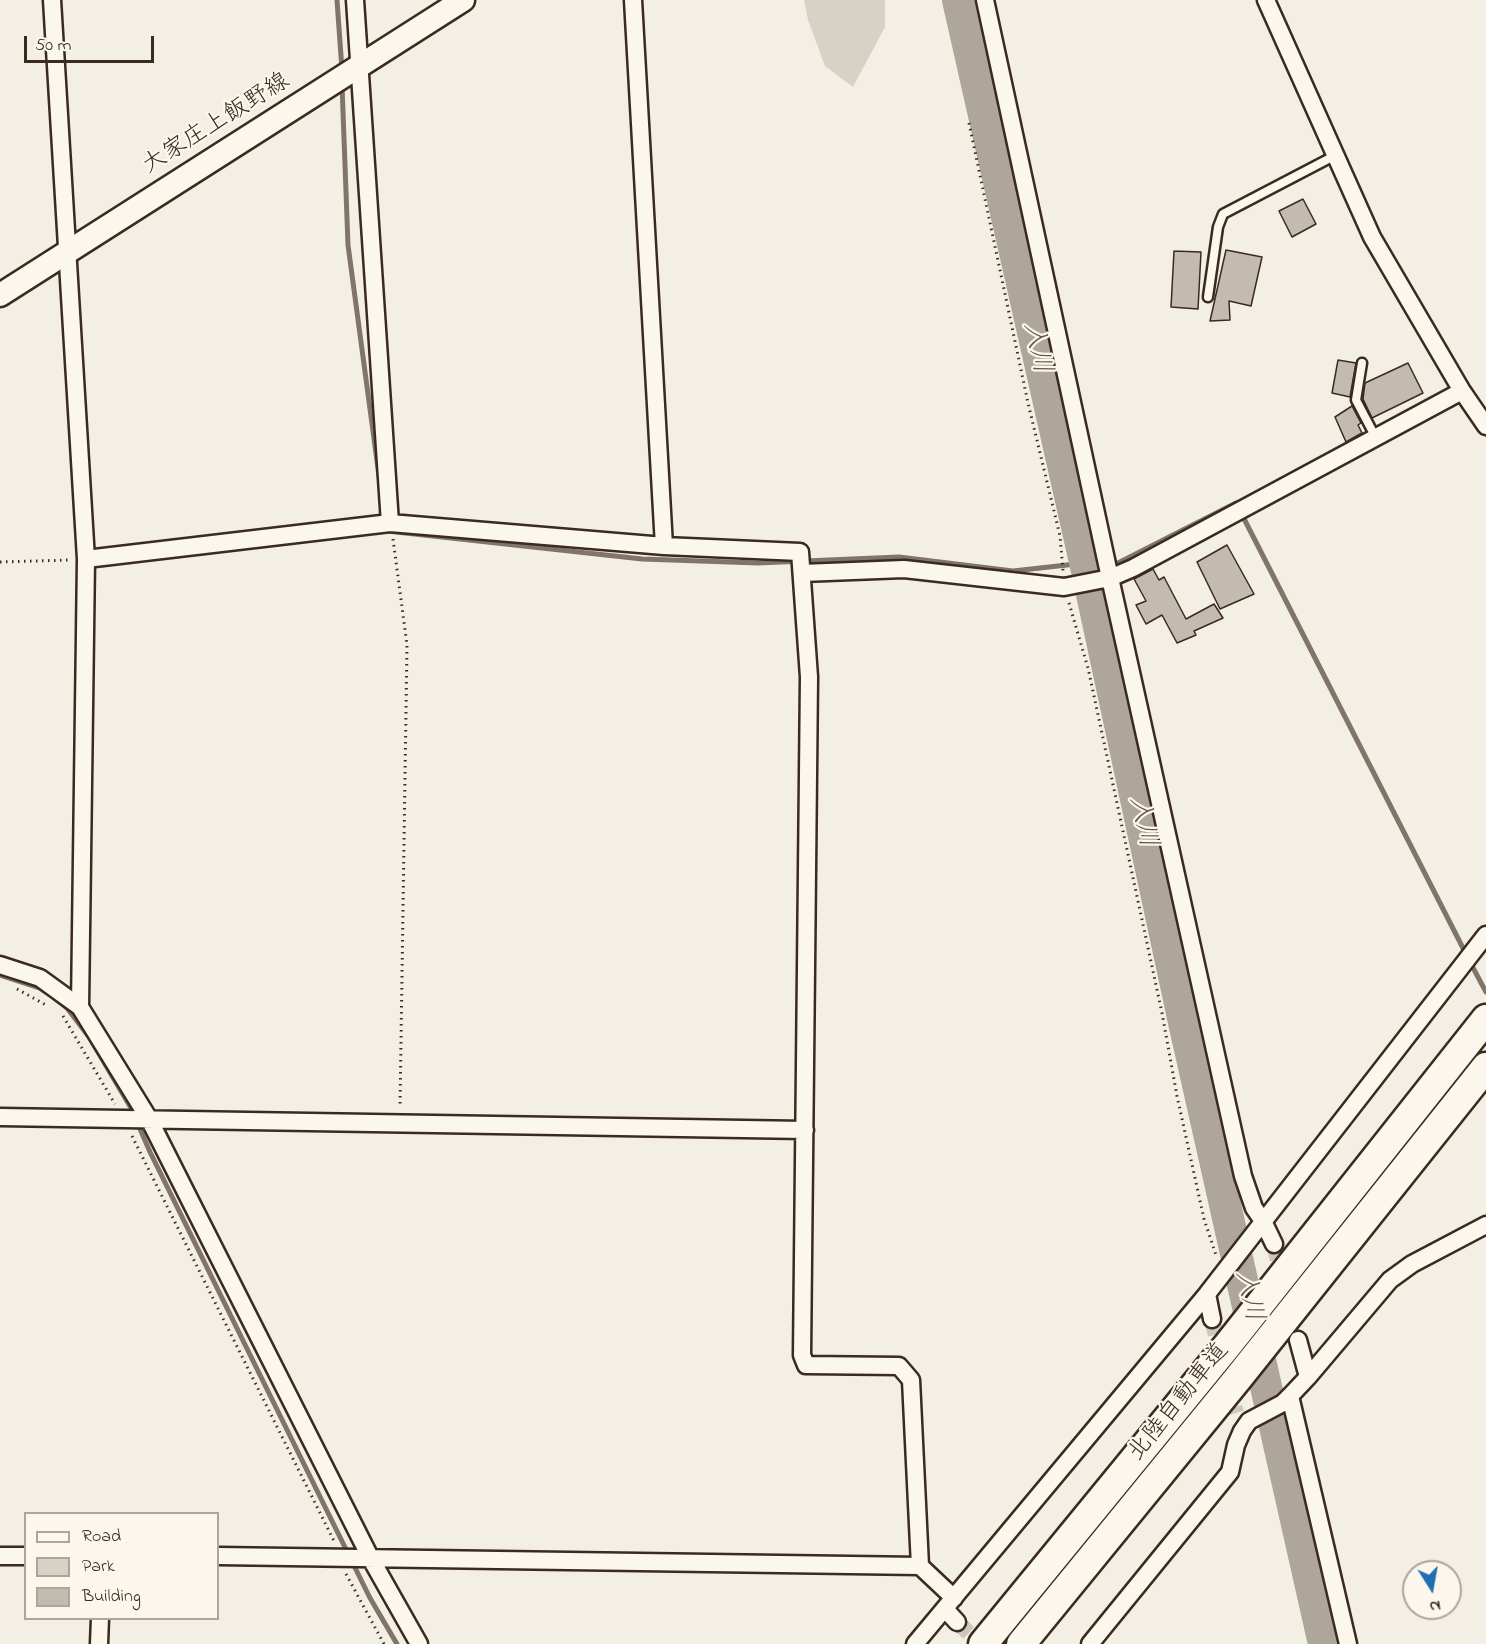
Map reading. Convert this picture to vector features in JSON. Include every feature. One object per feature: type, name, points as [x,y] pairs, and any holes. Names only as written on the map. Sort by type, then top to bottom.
[{"type":"highway","name":"北陸自動車道","points":[[983,1644],[1227,1346],[1486,1019]]},
{"type":"highway","name":"北陸自動車道","points":[[1021,1644],[1239,1377],[1292,1329],[1486,1067]]},
{"type":"main road","name":"大家庄上飯野線","points":[[0,295],[463,0]]},
{"type":"street","points":[[52,0],[86,560],[80,1007]]},
{"type":"street","points":[[355,0],[390,523]]},
{"type":"street","points":[[633,0],[664,546]]},
{"type":"street","points":[[985,0],[1243,1176],[1254,1208],[1274,1244]]},
{"type":"street","points":[[1266,0],[1372,237],[1462,391],[1486,426]]},
{"type":"street","points":[[802,573],[904,569],[1068,586],[1110,578],[1462,391]]},
{"type":"street","points":[[86,560],[390,523],[664,546],[800,552],[809,677],[802,1355],[806,1365],[899,1366],[911,1380],[920,1566],[950,1604],[957,1622]]},
{"type":"street","points":[[915,1644],[1207,1294],[1486,935]]},
{"type":"street","points":[[0,965],[40,978],[80,1007],[149,1119],[371,1559],[419,1644]]},
{"type":"street","points":[[0,1117],[805,1130]]},
{"type":"street","points":[[1090,1644],[1230,1472],[1242,1431],[1249,1421],[1283,1403],[1290,1396],[1390,1280],[1412,1264],[1486,1225]]},
{"type":"street","points":[[1207,1294],[1212,1320]]},
{"type":"street","points":[[1292,1329],[1308,1377]]},
{"type":"street","points":[[1290,1396],[1348,1644]]},
{"type":"street","points":[[1236,1413],[1242,1431]]},
{"type":"street","points":[[0,1556],[24,1556]]},
{"type":"street","points":[[219,1557],[920,1566]]},
{"type":"street","points":[[99,1644],[100,1620]]},
{"type":"lane","points":[[1208,297],[1218,226],[1223,214],[1336,155]]},
{"type":"lane","points":[[1362,363],[1356,400],[1376,438]]},
{"type":"path","points":[[969,123],[1028,403],[1060,536],[1068,586],[1088,668],[1204,1219],[1221,1274]]},
{"type":"path","points":[[390,523],[399,574],[407,645],[400,1123]]},
{"type":"path","points":[[0,562],[86,560]]},
{"type":"path","points":[[9,985],[53,1009]]},
{"type":"path","points":[[62,1013],[124,1119],[337,1545],[338,1558],[384,1644]]},
{"type":"green space","points":[[804,0],[885,0],[885,27],[853,87],[825,66],[808,20]]},
{"type":"building","points":[[1303,199],[1316,224],[1292,237],[1279,211]]},
{"type":"building","points":[[1226,250],[1262,257],[1251,306],[1229,301],[1230,320],[1210,321]]},
{"type":"building","points":[[1174,251],[1201,252],[1198,309],[1171,307]]},
{"type":"building","points":[[1338,360],[1356,363],[1350,397],[1332,393]]},
{"type":"building","points":[[1408,363],[1423,393],[1372,418],[1363,399],[1365,383]]},
{"type":"building","points":[[1352,406],[1361,423],[1358,425],[1362,433],[1346,442],[1335,417]]},
{"type":"building","points":[[1227,545],[1254,594],[1220,609],[1197,562]]},
{"type":"building","points":[[1153,569],[1159,580],[1164,577],[1186,619],[1214,604],[1223,618],[1194,631],[1196,635],[1177,643],[1162,615],[1146,624],[1136,605],[1146,601],[1134,579]]},
{"type":"waterway","points":[[337,0],[342,70]]},
{"type":"waterway","name":"入川","points":[[958,0],[1087,571],[1185,1027],[1324,1644]]},
{"type":"waterway","points":[[342,85],[348,245],[379,476]]},
{"type":"waterway","points":[[1087,571],[1116,564],[1236,503],[1466,954]]},
{"type":"waterway","points":[[386,527],[387,531],[642,559],[758,563],[899,557],[1013,571],[1085,563]]},
{"type":"waterway","points":[[1470,962],[1486,992]]},
{"type":"waterway","points":[[0,975],[44,991]]},
{"type":"waterway","points":[[52,996],[67,1008],[89,1037],[131,1108],[150,1152],[370,1598],[397,1644]]},
{"type":"tunnel","points":[[1274,1244],[1283,1281]]},
{"type":"tunnel","points":[[1212,1319],[1221,1356]]},
{"type":"tunnel","points":[[1228,1384],[1236,1413]]},
{"type":"tunnel","points":[[957,1622],[981,1644]]}]
